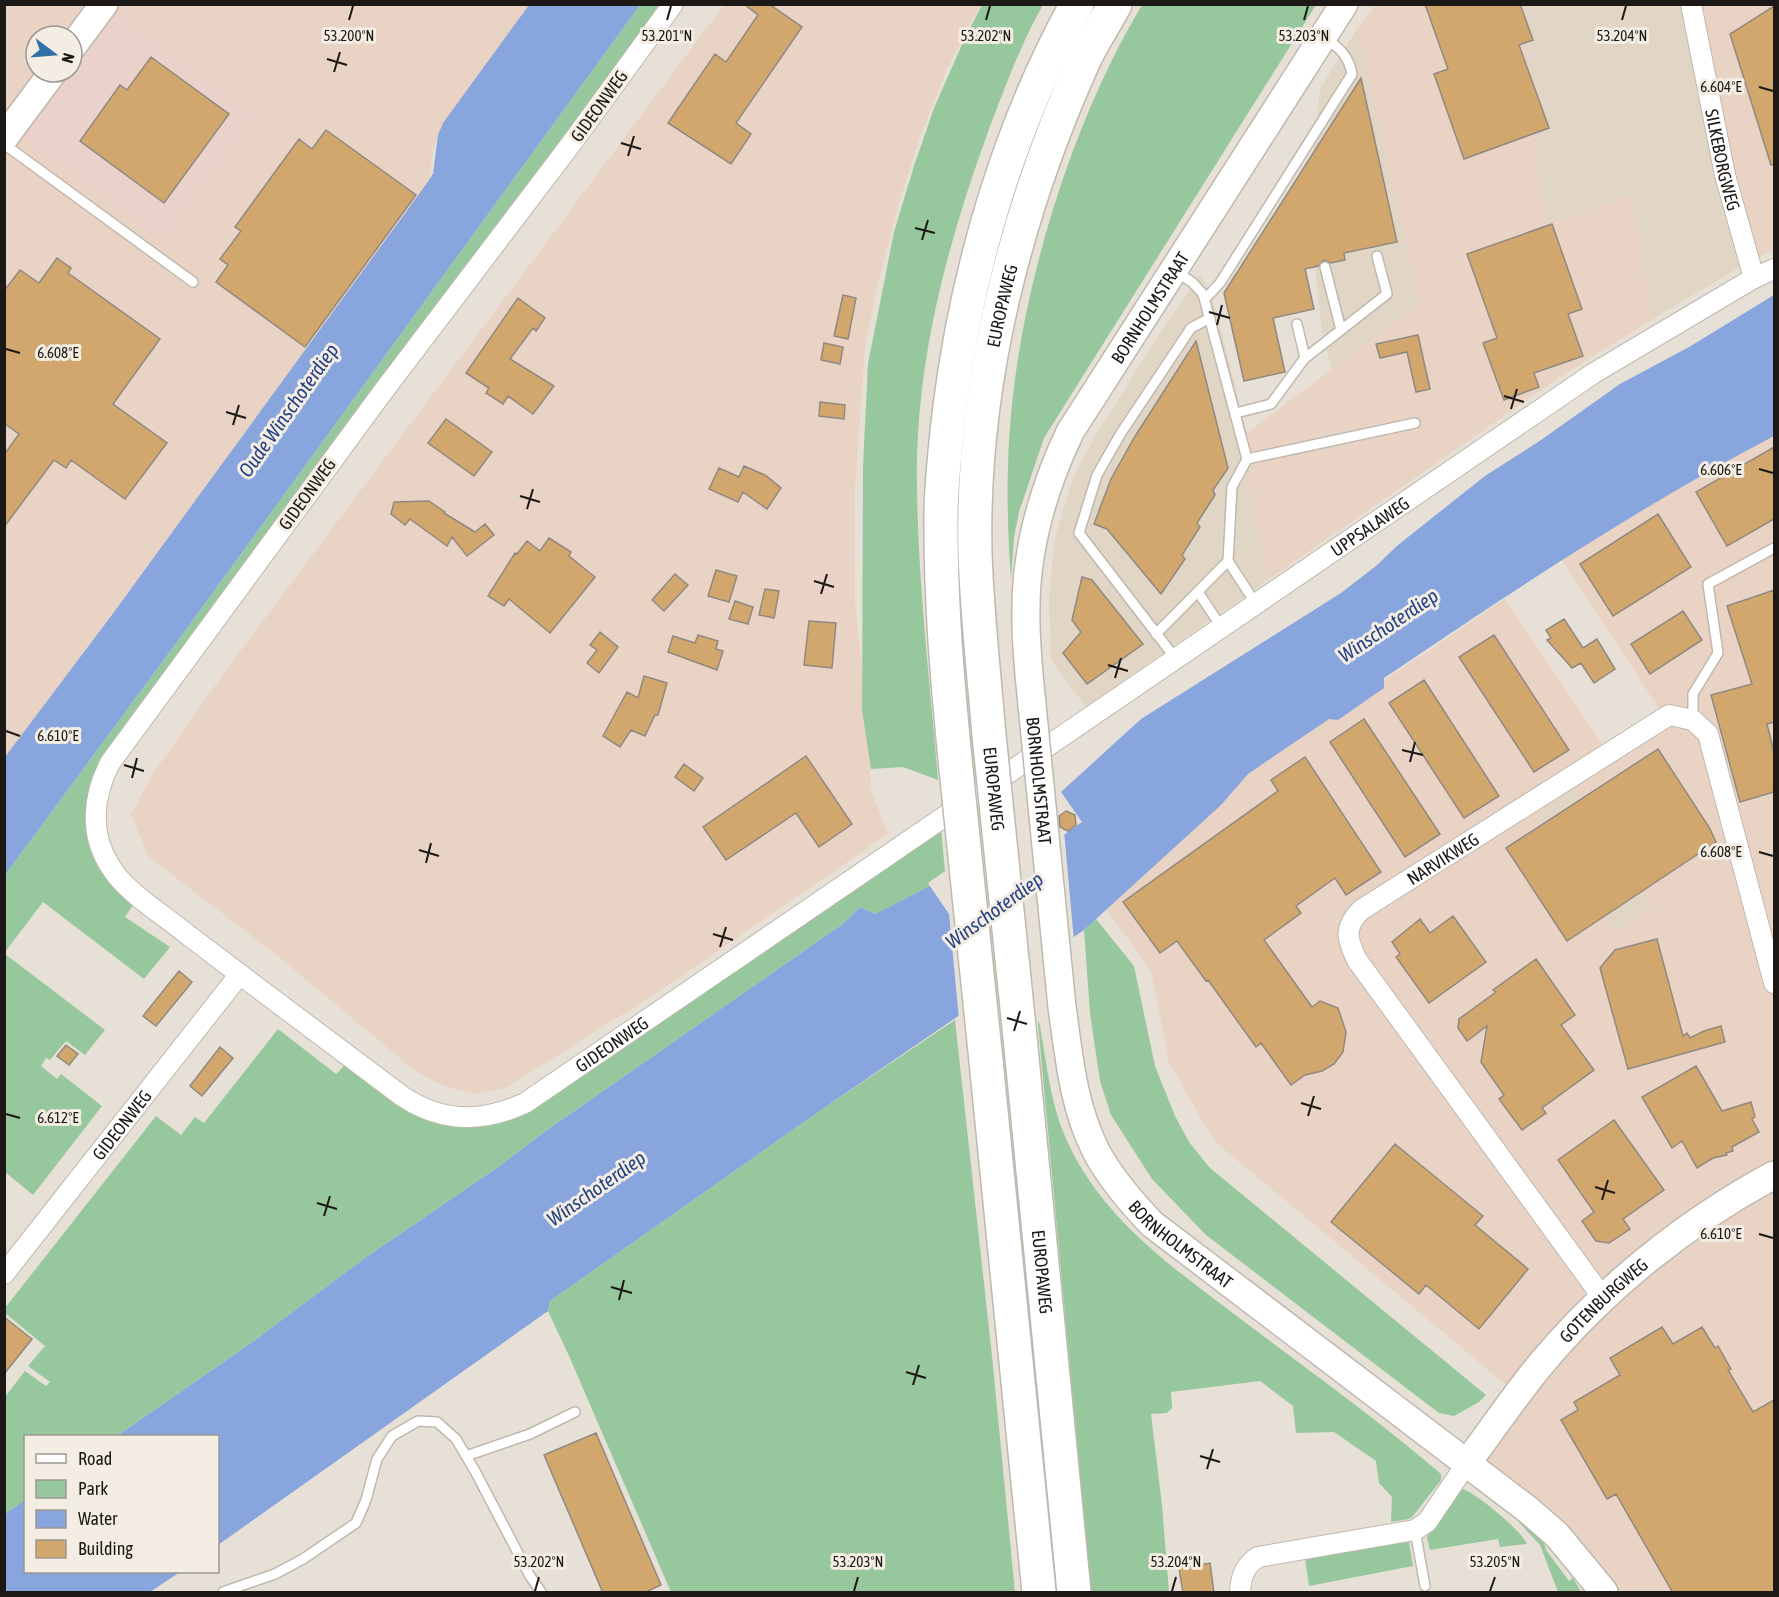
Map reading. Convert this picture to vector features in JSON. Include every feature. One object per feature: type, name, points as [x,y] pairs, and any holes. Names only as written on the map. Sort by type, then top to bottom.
[{"type":"highway","name":"EUROPAWEG","points":[[1039,1593],[947,672],[941,509],[954,377],[975,267],[1020,128],[1077,4]]},
{"type":"highway","name":"EUROPAWEG","points":[[1074,1593],[989,735],[975,552],[982,421],[997,325],[1033,188],[1085,58],[1115,4]]},
{"type":"street","points":[[84,31],[104,4]]},
{"type":"street","name":"GIDEONWEG","points":[[673,4],[577,136],[315,482],[110,763],[97,793],[98,841],[111,869],[128,888],[240,975],[418,1107],[449,1117],[465,1118],[496,1114],[525,1103],[974,796]]},
{"type":"street","name":"BORNHOLMSTRAAT","points":[[1344,4],[1070,432],[1046,490],[1031,549],[1025,606],[1032,705],[1062,1007],[1074,1086],[1084,1123],[1096,1152],[1114,1179],[1152,1224],[1527,1509],[1557,1535],[1576,1556],[1590,1581],[1604,1593]]},
{"type":"street","name":"SILKEBORGWEG","points":[[1691,4],[1725,175],[1754,278]]},
{"type":"street","points":[[4,138],[44,84]]},
{"type":"street","name":"UPPSALAWEG","points":[[974,796],[1594,373],[1774,268]]},
{"type":"street","name":"NARVIKWEG","points":[[1603,1298],[1357,960],[1347,939],[1353,919],[1362,910],[1669,715],[1693,720]]},
{"type":"street","points":[[1693,720],[1708,734],[1774,983]]},
{"type":"street","name":"GIDEONWEG","points":[[4,1274],[240,975]]},
{"type":"street","name":"GOTENBURGWEG","points":[[1467,1463],[1541,1364],[1603,1298],[1651,1257],[1744,1191],[1774,1175]]},
{"type":"street","points":[[1240,1593],[1242,1574],[1258,1557],[1415,1530],[1427,1522],[1467,1463]]},
{"type":"lane","points":[[1204,299],[1220,283],[1352,74],[1350,63],[1344,53],[1323,37]]},
{"type":"lane","points":[[4,144],[193,282]]},
{"type":"lane","points":[[1236,413],[1271,404],[1305,358],[1387,294],[1377,256]]},
{"type":"lane","points":[[1325,267],[1341,330]]},
{"type":"lane","points":[[1174,270],[1193,283],[1204,299],[1236,413],[1247,459],[1232,487],[1228,561],[1257,604]]},
{"type":"lane","points":[[1176,659],[1079,533],[1097,475],[1121,433],[1191,328],[1210,318]]},
{"type":"lane","points":[[1297,324],[1305,358]]},
{"type":"lane","points":[[1247,459],[1415,423]]},
{"type":"lane","points":[[1693,720],[1693,694],[1718,652],[1708,584],[1774,548]]},
{"type":"lane","points":[[1156,634],[1228,561]]},
{"type":"lane","points":[[1197,592],[1222,628]]},
{"type":"lane","points":[[466,1456],[530,1434],[575,1412]]},
{"type":"lane","points":[[224,1593],[275,1574],[303,1559],[356,1523],[366,1500],[377,1459],[392,1436],[418,1421],[437,1422],[456,1439],[541,1593]]},
{"type":"lane","points":[[1415,1530],[1425,1586]]},
{"type":"shaded area","points":[[5,5],[102,5],[84,24],[24,24],[24,84],[60,84],[163,242],[105,5],[536,5],[431,150],[433,153],[428,187],[5,758]]},
{"type":"shaded area","points":[[105,5],[257,116],[163,242],[10,129],[43,84],[84,84],[84,30]]},
{"type":"shaded area","points":[[724,5],[980,5],[948,67],[920,137],[900,199],[879,279],[865,346],[855,490],[855,600],[869,739],[871,790],[888,834],[655,994],[504,1089],[475,1094],[457,1090],[439,1084],[413,1069],[279,957],[149,857],[131,815],[152,775],[224,673]]},
{"type":"shaded area","points":[[1376,5],[1521,5],[1544,226],[1631,195],[1653,319],[1563,375],[1268,580],[1249,485],[1252,459],[1247,433],[1420,303],[1358,27]]},
{"type":"shaded area","points":[[1521,5],[1696,5],[1752,260],[1653,319],[1631,196],[1544,226]]},
{"type":"shaded area","points":[[1696,5],[1774,5],[1774,251],[1752,260]]},
{"type":"shaded area","points":[[1358,27],[1420,303],[1332,370],[1322,332],[1314,257],[1310,174],[1320,89]]},
{"type":"shaded area","points":[[1201,274],[1216,310],[1247,433],[1252,459],[1249,485],[1268,580],[1086,707],[1051,660],[1049,596],[1055,538],[1073,477],[1096,435],[1160,333]]},
{"type":"shaded area","points":[[1774,433],[1774,1592],[1597,1592],[1465,1462],[1517,1394],[1219,1145],[1169,1063],[1151,971],[1091,888],[1247,773],[1505,599],[1609,754],[1665,718],[1562,560],[1669,491]],"holes":[[[1570,780],[1654,906],[1614,933],[1530,806]]]},
{"type":"shaded area","points":[[1570,779],[1654,907],[1614,933],[1530,806]]},
{"type":"green space","points":[[640,5],[660,5],[103,762],[96,775],[86,816],[86,831],[94,858],[108,880],[134,904],[125,917],[170,947],[144,979],[43,902],[5,952],[5,875]]},
{"type":"green space","points":[[982,5],[1043,5],[1007,81],[960,216],[936,304],[921,394],[918,440],[918,523],[938,780],[903,767],[871,769],[862,710],[863,466],[868,364],[894,232],[914,166],[934,108]]},
{"type":"green space","points":[[1142,5],[1316,5],[1044,438],[1019,512],[1014,537],[1011,579],[1008,497],[1009,435],[1017,364],[1027,311],[1055,203],[1073,150],[1117,50]]},
{"type":"green space","points":[[941,829],[945,871],[928,883],[930,886],[875,914],[860,907],[844,923],[365,1258],[251,1343],[118,1435],[24,1435],[24,1501],[5,1514],[4,1398],[25,1371],[46,1386],[50,1382],[28,1366],[45,1346],[5,1313],[5,1308],[156,1116],[181,1135],[195,1117],[204,1123],[278,1029],[336,1074],[345,1065],[392,1100],[425,1118],[442,1124],[461,1126],[482,1126],[505,1121],[551,1098],[657,1018]]},
{"type":"green space","points":[[1096,919],[1134,966],[1155,1066],[1175,1116],[1189,1142],[1210,1168],[1486,1395],[1479,1402],[1454,1416],[1439,1413],[1206,1235],[1152,1179],[1111,1115],[1100,1081],[1090,1013],[1084,930]]},
{"type":"green space","points":[[5,954],[105,1030],[85,1055],[66,1041],[50,1060],[46,1058],[41,1066],[57,1079],[61,1074],[102,1106],[33,1195],[5,1172]]},
{"type":"green space","points":[[955,1020],[1015,1592],[671,1592],[548,1311],[550,1301],[821,1110]]},
{"type":"green space","points":[[1039,1021],[1057,1115],[1069,1145],[1085,1174],[1104,1200],[1126,1225],[1175,1269],[1373,1418],[1441,1474],[1441,1480],[1409,1519],[1391,1522],[1392,1497],[1379,1483],[1376,1461],[1334,1432],[1296,1433],[1293,1406],[1260,1381],[1171,1392],[1172,1408],[1167,1413],[1151,1414],[1169,1592],[1091,1592]]},
{"type":"green space","points":[[1471,1485],[1477,1486],[1544,1542],[1546,1550],[1569,1581],[1573,1578],[1581,1592],[1558,1592],[1540,1545],[1516,1519]]},
{"type":"green space","points":[[1463,1489],[1498,1513],[1527,1544],[1500,1547],[1498,1539],[1430,1550],[1427,1538],[1429,1532]]},
{"type":"green space","points":[[1409,1542],[1413,1566],[1309,1586],[1305,1558]]},
{"type":"water","name":"Oude Winschoterdiep","points":[[529,5],[640,5],[5,875],[5,757],[111,616],[422,190],[433,174],[438,135],[443,123]]},
{"type":"water","name":"Winschoterdiep","points":[[1774,295],[1774,436],[1625,521],[1528,582],[1384,678],[1384,688],[1338,720],[1329,719],[1248,774],[1221,805],[1084,930],[821,1110],[550,1301],[548,1311],[219,1544],[219,1435],[118,1435],[251,1343],[365,1258],[844,923],[860,907],[875,914],[930,886],[949,914],[952,914],[1082,822],[1061,792],[1141,719],[1341,593],[1485,476],[1620,384],[1689,347]]},
{"type":"water","points":[[24,1501],[24,1573],[178,1573],[150,1592],[5,1592],[5,1514]]},
{"type":"pier","points":[[1064,831],[1074,941],[959,1020],[949,913],[928,883],[932,884],[951,911]]},
{"type":"building","points":[[744,4],[769,4],[802,27],[736,123],[751,134],[731,164],[668,123],[715,54],[726,62],[758,15]]},
{"type":"building","points":[[1425,4],[1520,4],[1533,40],[1519,45],[1549,128],[1464,159],[1434,74],[1448,69]]},
{"type":"building","points":[[1774,6],[1774,164],[1771,165],[1730,34]]},
{"type":"building","points":[[151,57],[229,114],[164,203],[80,141],[120,85],[127,90]]},
{"type":"building","points":[[1361,78],[1397,242],[1344,253],[1345,260],[1331,263],[1324,260],[1318,266],[1305,269],[1314,309],[1273,318],[1285,372],[1244,381],[1224,293]]},
{"type":"building","points":[[326,130],[416,195],[305,347],[216,282],[228,265],[220,259],[241,231],[235,227],[299,139],[312,149]]},
{"type":"building","points":[[1552,224],[1582,309],[1568,314],[1583,356],[1534,373],[1539,387],[1504,400],[1483,343],[1497,338],[1467,254]]},
{"type":"building","points":[[57,258],[71,268],[68,273],[160,339],[113,404],[167,443],[125,499],[71,460],[66,468],[54,460],[4,527],[4,455],[19,434],[4,423],[4,291],[20,270],[39,283]]},
{"type":"building","points":[[843,295],[856,298],[848,339],[834,336]]},
{"type":"building","points":[[518,298],[545,318],[536,331],[533,328],[510,359],[554,386],[533,414],[508,396],[503,404],[486,393],[489,388],[466,373]]},
{"type":"building","points":[[1418,335],[1430,389],[1416,392],[1407,352],[1380,358],[1376,344]]},
{"type":"building","points":[[1196,341],[1228,468],[1213,490],[1215,495],[1197,523],[1200,527],[1182,555],[1185,559],[1161,594],[1107,529],[1094,524],[1111,479],[1134,438]]},
{"type":"building","points":[[824,343],[843,347],[840,364],[821,360]]},
{"type":"building","points":[[820,402],[845,405],[844,419],[819,416]]},
{"type":"building","points":[[446,419],[492,452],[474,476],[428,443]]},
{"type":"building","points":[[1774,447],[1774,519],[1727,546],[1696,492]]},
{"type":"building","points":[[744,466],[765,475],[781,488],[767,509],[743,492],[738,502],[709,489],[719,468],[739,477]]},
{"type":"building","points":[[429,501],[475,532],[485,524],[494,535],[467,556],[452,537],[447,546],[410,519],[405,525],[391,514],[394,502]]},
{"type":"building","points":[[1658,514],[1691,567],[1613,616],[1580,564]]},
{"type":"building","points":[[549,538],[571,552],[569,556],[595,577],[550,633],[509,599],[504,606],[488,596],[515,553],[517,554],[527,541],[540,551]]},
{"type":"building","points":[[716,570],[737,576],[729,602],[708,596]]},
{"type":"building","points":[[675,574],[688,585],[664,611],[652,600]]},
{"type":"building","points":[[1082,577],[1092,580],[1143,644],[1087,684],[1063,653],[1081,632],[1072,620]]},
{"type":"building","points":[[765,589],[779,591],[774,618],[759,615]]},
{"type":"building","points":[[1774,590],[1774,722],[1767,724],[1774,752],[1774,792],[1740,802],[1711,695],[1752,684],[1727,606]]},
{"type":"building","points":[[735,601],[753,607],[748,624],[729,619]]},
{"type":"building","points":[[1683,611],[1702,640],[1650,674],[1631,644]]},
{"type":"building","points":[[1564,619],[1583,648],[1597,639],[1615,669],[1594,683],[1581,663],[1572,668],[1547,640],[1551,638],[1546,630]]},
{"type":"building","points":[[809,621],[836,623],[832,668],[804,665]]},
{"type":"building","points":[[600,632],[618,647],[599,673],[587,663],[597,650],[590,645]]},
{"type":"building","points":[[698,635],[718,641],[716,649],[723,651],[717,670],[668,652],[673,636],[695,643]]},
{"type":"building","points":[[1494,635],[1569,750],[1534,772],[1459,657]]},
{"type":"building","points":[[644,676],[667,683],[658,715],[655,715],[645,736],[631,730],[620,747],[603,736],[627,692],[638,698]]},
{"type":"building","points":[[1424,680],[1499,796],[1464,818],[1389,703]]},
{"type":"building","points":[[1364,719],[1440,834],[1405,857],[1330,742]]},
{"type":"building","points":[[1658,749],[1709,827],[1716,842],[1567,941],[1506,848]]},
{"type":"building","points":[[806,756],[852,824],[819,847],[796,813],[726,860],[703,827]]},
{"type":"building","points":[[1305,757],[1381,872],[1346,895],[1335,878],[1296,906],[1301,913],[1264,940],[1312,1007],[1320,1001],[1338,1008],[1346,1032],[1343,1052],[1334,1064],[1322,1071],[1305,1075],[1291,1085],[1261,1043],[1256,1047],[1177,941],[1160,953],[1123,902],[1278,791],[1271,780]]},
{"type":"building","points":[[684,764],[703,778],[694,791],[675,777]]},
{"type":"building","points":[[1066,811],[1075,815],[1076,825],[1068,831],[1060,827],[1059,816]]},
{"type":"building","points":[[1453,916],[1486,962],[1429,1003],[1396,957],[1400,954],[1392,942],[1420,919],[1430,933]]},
{"type":"building","points":[[1657,939],[1683,1036],[1687,1033],[1690,1038],[1721,1026],[1725,1042],[1628,1069],[1600,968],[1615,950]]},
{"type":"building","points":[[1536,959],[1575,1015],[1561,1025],[1594,1070],[1542,1108],[1546,1113],[1522,1130],[1499,1099],[1504,1095],[1481,1062],[1487,1026],[1467,1041],[1458,1028],[1459,1019],[1496,992],[1493,990]]},
{"type":"building","points":[[179,971],[192,982],[156,1026],[143,1016]]},
{"type":"building","points":[[66,1045],[78,1054],[69,1065],[57,1056]]},
{"type":"building","points":[[220,1047],[233,1058],[202,1096],[190,1086]]},
{"type":"building","points":[[1696,1066],[1722,1111],[1751,1102],[1755,1117],[1752,1119],[1759,1132],[1732,1147],[1733,1151],[1726,1153],[1727,1155],[1713,1158],[1697,1168],[1682,1141],[1672,1148],[1642,1097]]},
{"type":"building","points":[[1614,1120],[1664,1190],[1623,1219],[1630,1229],[1609,1243],[1596,1241],[1582,1221],[1594,1212],[1558,1160]]},
{"type":"building","points":[[1395,1144],[1483,1216],[1475,1225],[1528,1269],[1479,1329],[1426,1285],[1419,1294],[1331,1222]]},
{"type":"building","points":[[4,1317],[32,1339],[4,1374]]},
{"type":"building","points":[[1662,1327],[1673,1344],[1702,1327],[1715,1348],[1718,1346],[1731,1369],[1728,1370],[1753,1412],[1774,1400],[1774,1593],[1673,1593],[1616,1494],[1607,1499],[1561,1420],[1578,1410],[1574,1402],[1620,1375],[1610,1358]]},
{"type":"building","points":[[596,1433],[661,1585],[644,1593],[603,1593],[544,1455]]},
{"type":"building","points":[[1210,1563],[1214,1593],[1183,1593],[1179,1568]]}]
